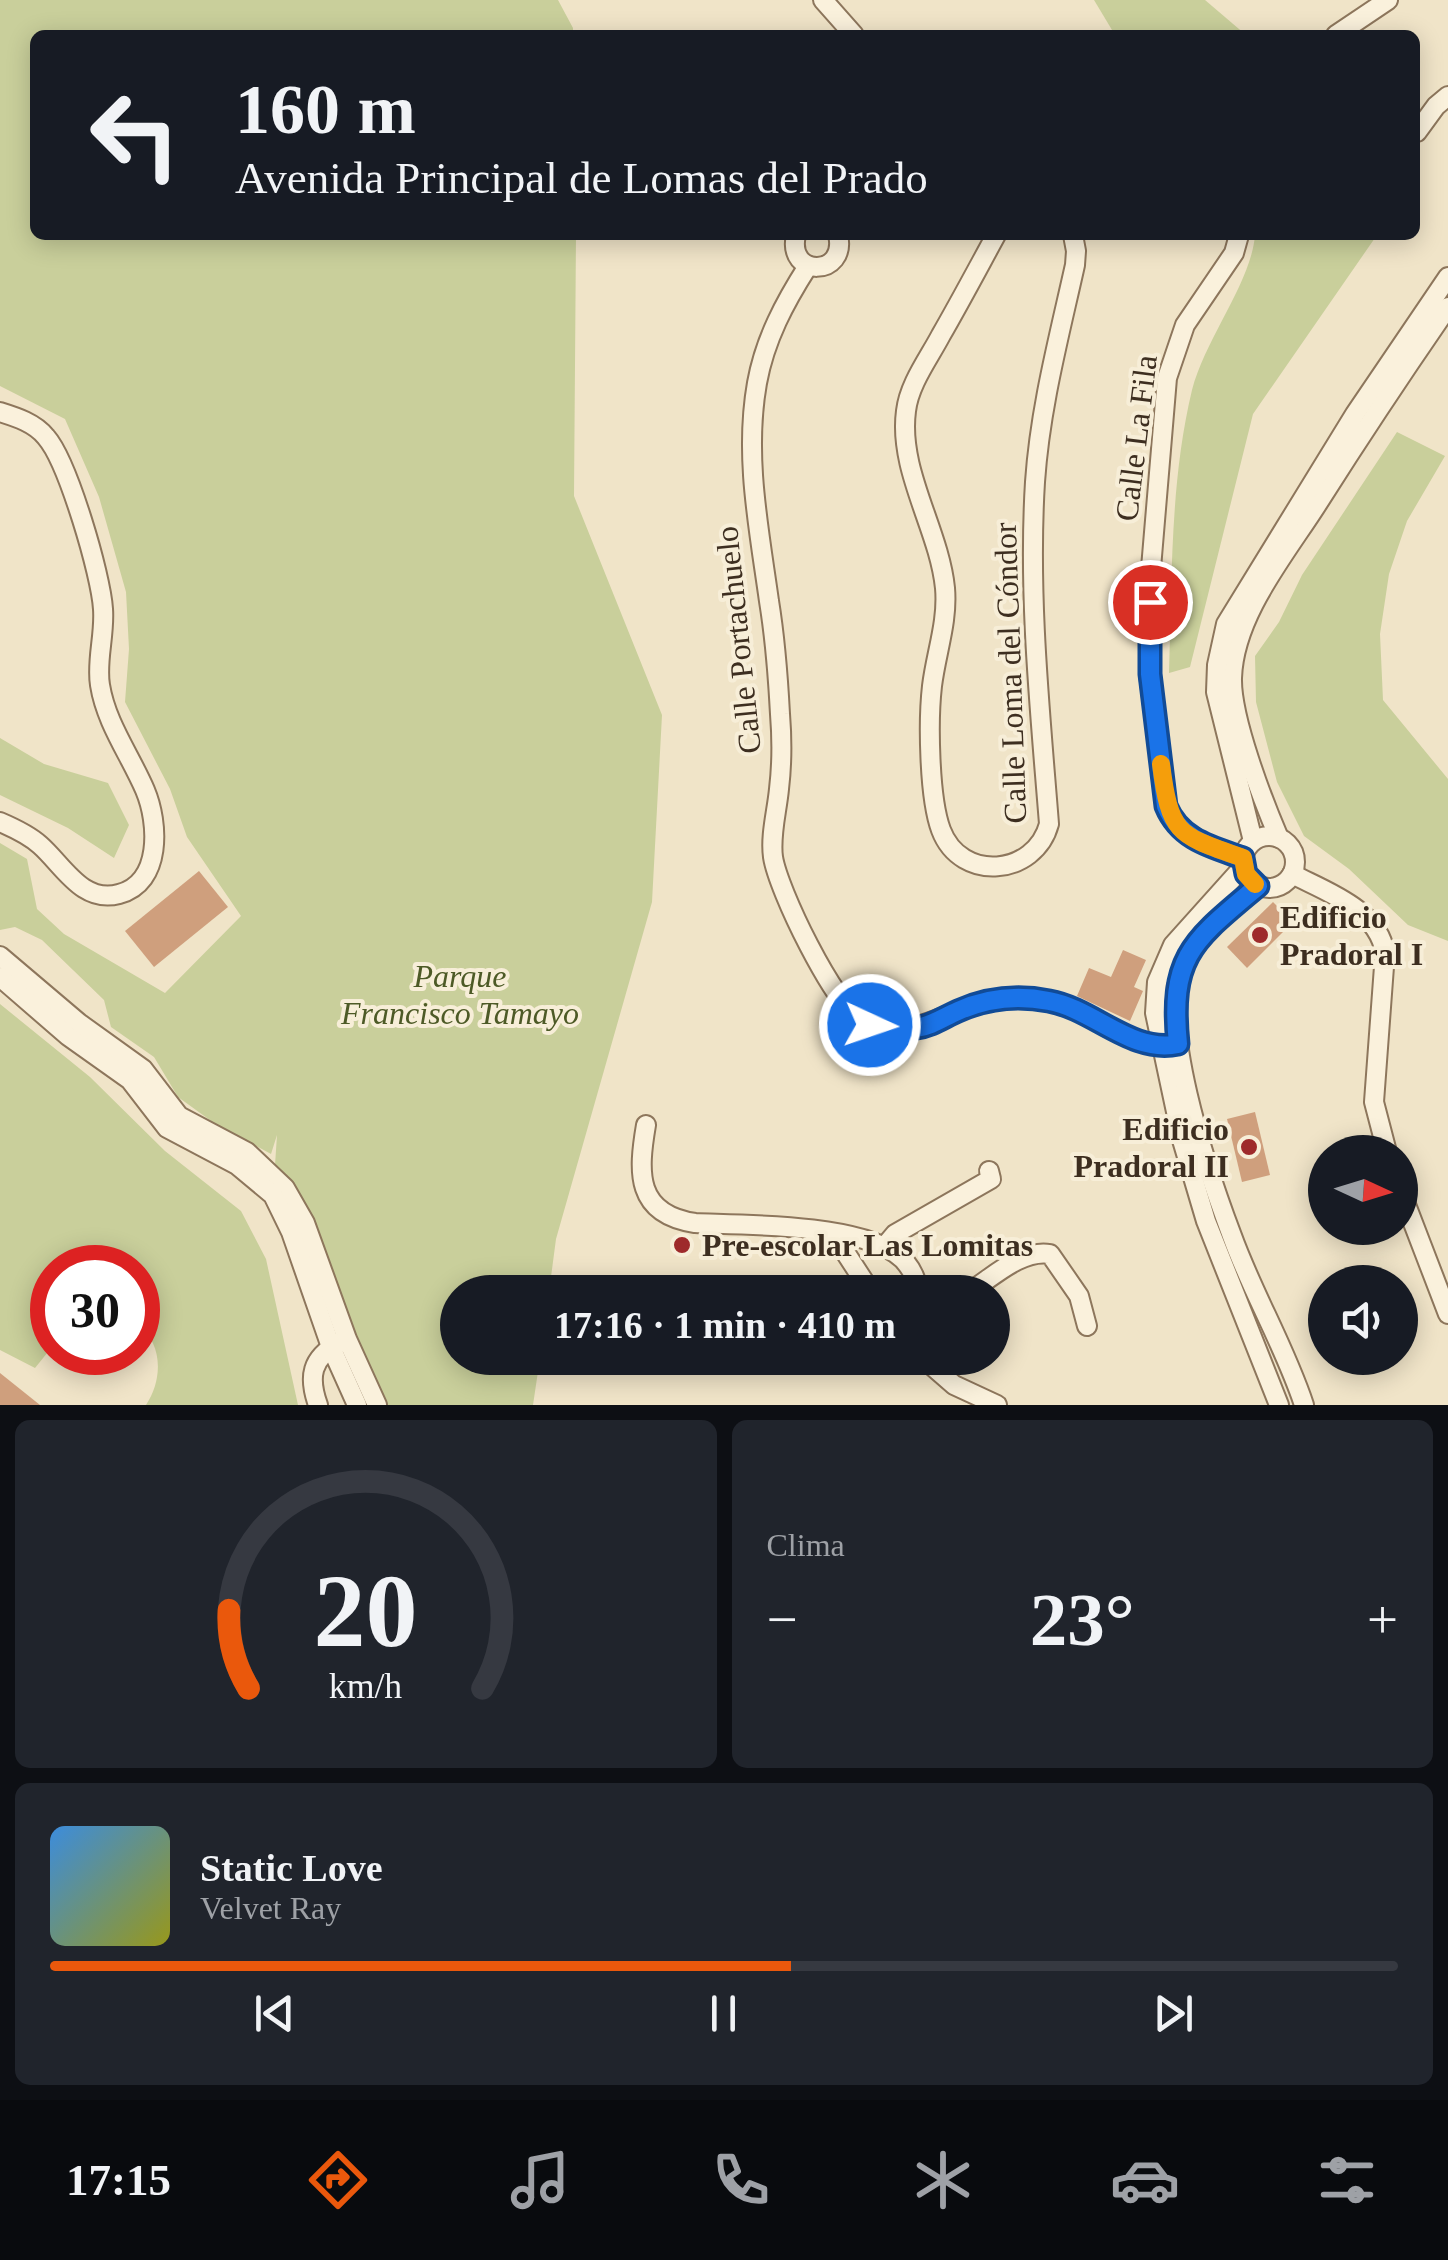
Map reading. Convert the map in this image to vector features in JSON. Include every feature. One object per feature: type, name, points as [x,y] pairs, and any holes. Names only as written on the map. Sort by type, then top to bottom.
[{"type":"street","points":[[823,0],[850,30]]},
{"type":"street","points":[[1343,30],[1388,0]]},
{"type":"street","points":[[1420,128],[1448,96]]},
{"type":"street","points":[[795,240],[794,249],[808,266],[823,266],[836,258],[839,240]]},
{"type":"street","name":"Calle Loma del Cóndor","points":[[993,240],[915,383],[905,413],[911,467],[944,586],[943,632],[930,716],[937,810],[941,830],[960,857],[988,868],[1002,867],[1028,856],[1045,839],[1049,824],[1034,634],[1035,484],[1042,416],[1074,265],[1073,240]]},
{"type":"street","name":"Calle La Fila","points":[[1238,240],[1186,324],[1167,378],[1150,580],[1150,674],[1166,806],[1171,818],[1189,837],[1243,862]]},
{"type":"street","name":"Calle Portachuelo","points":[[808,266],[770,336],[757,381],[752,442],[781,739],[772,853],[806,940],[846,1006],[858,1020],[870,1025],[916,1028],[982,1003],[1022,998],[1053,1001],[1138,1041],[1169,1046]]},
{"type":"street","points":[[1254,841],[1216,692],[1226,624],[1355,414],[1448,277]]},
{"type":"street","points":[[1292,874],[1293,853],[1279,838],[1259,789],[1234,698],[1238,642],[1281,561],[1448,307]]},
{"type":"street","points":[[0,412],[19,418],[46,436],[64,470],[102,593],[104,637],[99,682],[122,746],[146,792],[154,850],[144,879],[135,887],[108,896],[94,894],[80,887],[38,843],[0,822]]},
{"type":"street","points":[[1279,838],[1266,836],[1254,841],[1243,862],[1173,945],[1154,996],[1232,1236],[1304,1405]]},
{"type":"street","points":[[1243,862],[1251,881],[1258,886],[1273,888],[1292,874]]},
{"type":"street","points":[[1292,874],[1365,916],[1383,938],[1374,1102],[1383,1135]]},
{"type":"street","points":[[1258,886],[1186,954],[1174,997],[1169,1046],[1182,1140],[1206,1221],[1279,1405]]},
{"type":"street","points":[[0,956],[78,1024],[143,1070],[179,1116],[247,1152],[284,1188],[306,1222],[357,1405]]},
{"type":"street","points":[[0,977],[68,1036],[130,1080],[167,1128],[236,1165],[273,1196],[339,1343],[377,1405]]},
{"type":"street","points":[[646,1124],[640,1156],[641,1178],[652,1202],[664,1213],[678,1221],[694,1223],[846,1234],[884,1248],[903,1260],[910,1275]]},
{"type":"street","points":[[884,1248],[895,1234],[990,1179],[989,1171]]},
{"type":"street","points":[[806,1230],[836,1246],[854,1262],[861,1275]]},
{"type":"street","points":[[1418,1236],[1448,1314]]},
{"type":"street","points":[[854,1262],[862,1248],[884,1248]]},
{"type":"street","points":[[996,1275],[1022,1258],[1050,1254],[1079,1296],[1087,1326]]},
{"type":"street","points":[[318,1405],[310,1377],[315,1365],[339,1343]]},
{"type":"street","points":[[943,1375],[954,1385],[996,1405]]},
{"type":"street","points":[[948,1375],[954,1385]]},
{"type":"green space","name":"Parque Francisco Tamayo","points":[[0,0],[558,0],[573,30],[30,30],[30,240],[576,240],[574,496],[662,715],[652,902],[556,1239],[551,1275],[440,1275],[440,1375],[537,1375],[533,1405],[376,1405],[289,1185],[275,1165],[277,1135],[271,1154],[214,1123],[178,1097],[154,1057],[111,1027],[104,1000],[42,940],[15,927],[0,930],[0,843],[27,859],[37,909],[64,934],[165,993],[241,916],[187,837],[170,789],[125,702],[129,649],[126,592],[99,497],[65,419],[0,386]]},
{"type":"green space","points":[[1094,0],[1205,0],[1240,30],[1112,30]]},
{"type":"green space","points":[[1254,240],[1374,240],[1253,414],[1190,667],[1169,673],[1173,531],[1185,425],[1199,370],[1252,253]]},
{"type":"green space","points":[[1397,432],[1445,456],[1407,521],[1389,574],[1380,634],[1383,700],[1448,779],[1448,941],[1408,925],[1349,869],[1304,836],[1277,782],[1256,702],[1255,656],[1279,622],[1302,575]]},
{"type":"green space","points":[[0,738],[44,764],[108,783],[129,825],[114,858],[68,828],[0,795]]},
{"type":"green space","points":[[0,1004],[90,1077],[165,1151],[241,1211],[266,1259],[298,1405],[146,1405],[160,1375],[160,1245],[30,1245],[30,1365],[0,1350]]},
{"type":"building","points":[[199,871],[228,907],[154,967],[125,931]]},
{"type":"building","name":"Edificio Pradoral I","points":[[1273,902],[1293,922],[1247,968],[1227,947]]},
{"type":"building","points":[[1123,950],[1146,960],[1134,987],[1143,991],[1130,1021],[1077,996],[1089,968],[1111,977]]},
{"type":"building","name":"Edificio Pradoral II","points":[[1255,1112],[1270,1175],[1242,1182],[1227,1119]]},
{"type":"building","points":[[0,1373],[40,1405],[0,1405]]},
{"type":"slow traffic","points":[[1161,764],[1171,818],[1189,837],[1243,858],[1246,874],[1255,884]]},
{"type":"place","name":"Edificio Pradoral I","points":[[1260,935]]},
{"type":"place","name":"Edificio Pradoral II","points":[[1249,1147]]},
{"type":"place","name":"Pre-escolar Las Lomitas","points":[[682,1245]]},
{"type":"route","points":[[870,1025],[916,1028],[982,1003],[1022,998],[1053,1001],[1076,1009],[1160,1048],[1178,1044],[1174,997],[1186,954],[1258,886],[1246,874],[1243,858],[1189,837],[1171,818],[1166,806],[1150,674],[1150,602]]}]
